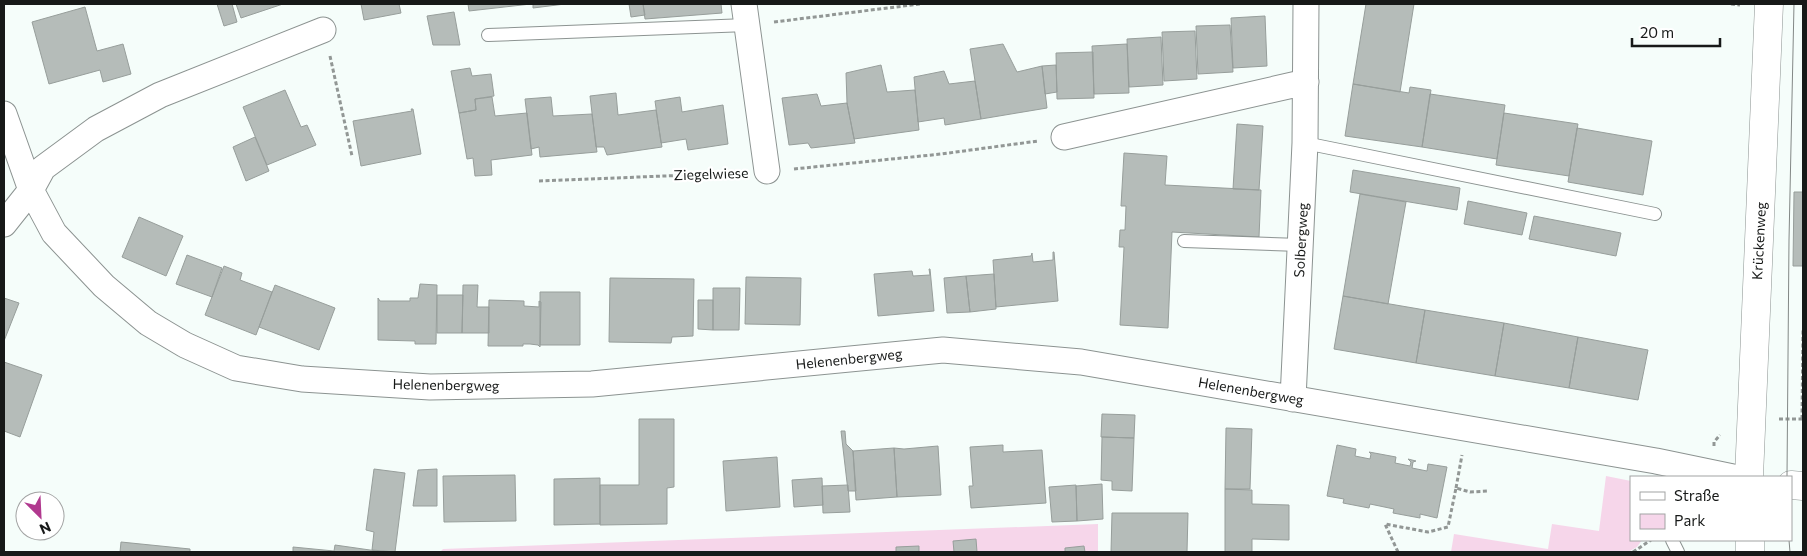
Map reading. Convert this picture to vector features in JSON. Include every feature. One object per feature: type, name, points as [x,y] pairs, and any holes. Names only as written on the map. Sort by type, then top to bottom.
[{"type":"main road","name":"Krückenweg","points":[[1749,476],[1756,4]]},
{"type":"street","name":"Solbergweg","points":[[1293,398],[1305,143],[1306,4]]},
{"type":"street","name":"Ziegelwiese","points":[[745,15],[767,172]]},
{"type":"street","points":[[4,224],[44,168],[96,130],[160,95],[324,30]]},
{"type":"street","points":[[1064,137],[1306,82]]},
{"type":"street","name":"Helenenbergweg","points":[[4,114],[30,190],[54,233],[104,286],[148,323],[185,345],[236,368],[302,379],[430,387],[592,384],[943,350],[1080,362],[1466,428],[1657,469],[1724,476]]},
{"type":"lane","points":[[488,35],[745,15]]},
{"type":"lane","points":[[1305,143],[1654,214]]},
{"type":"lane","points":[[1184,241],[1226,246],[1300,245]]},
{"type":"path","points":[[745,15],[920,4]]},
{"type":"path","points":[[1731,4],[1756,4]]},
{"type":"path","points":[[324,30],[352,156]]},
{"type":"path","points":[[767,172],[940,154],[1064,137]]},
{"type":"path","name":"Ziegelwiese","points":[[539,181],[767,172]]},
{"type":"path","points":[[1771,419],[1803,419],[1803,329]]},
{"type":"path","points":[[1714,450],[1714,442],[1720,436],[1721,427]]},
{"type":"path","points":[[1398,552],[1385,524],[1428,532],[1448,527],[1466,428]]},
{"type":"path","points":[[1456,488],[1470,492],[1488,491]]},
{"type":"path","points":[[1633,552],[1650,541]]},
{"type":"green space","points":[[1606,476],[1630,481],[1630,541],[1641,541],[1637,547],[1628,552],[1451,552],[1454,534],[1548,549],[1552,524],[1599,531]]},
{"type":"green space","points":[[1098,524],[1098,552],[440,552],[443,549]]},
{"type":"building","points":[[217,4],[232,4],[237,22],[224,26]]},
{"type":"building","points":[[236,4],[283,4],[241,18]]},
{"type":"building","points":[[361,4],[399,4],[401,13],[364,20]]},
{"type":"building","points":[[468,4],[531,4],[469,11]]},
{"type":"building","points":[[533,4],[565,4],[533,8]]},
{"type":"building","points":[[629,4],[643,4],[645,15],[631,17]]},
{"type":"building","points":[[643,4],[721,4],[722,13],[645,19]]},
{"type":"building","points":[[1366,4],[1414,4],[1400,92],[1353,84]]},
{"type":"building","points":[[85,7],[97,51],[123,44],[131,74],[103,82],[100,70],[49,84],[32,22]]},
{"type":"building","points":[[454,12],[460,45],[433,45],[427,16]]},
{"type":"building","points":[[1265,16],[1267,66],[1233,68],[1231,18]]},
{"type":"building","points":[[1230,25],[1233,72],[1198,74],[1196,26]]},
{"type":"building","points":[[1195,31],[1197,79],[1164,81],[1162,32]]},
{"type":"building","points":[[1161,37],[1163,85],[1129,87],[1127,39]]},
{"type":"building","points":[[1003,44],[1017,72],[1042,66],[1047,108],[981,119],[970,49]]},
{"type":"building","points":[[1127,44],[1129,93],[1094,94],[1092,46]]},
{"type":"building","points":[[1093,52],[1094,98],[1057,99],[1056,53]]},
{"type":"building","points":[[881,65],[887,92],[915,90],[919,130],[854,139],[847,103],[846,73]]},
{"type":"building","points":[[1056,65],[1057,92],[1045,94],[1042,66]]},
{"type":"building","points":[[470,68],[472,76],[491,74],[494,96],[475,99],[476,110],[459,113],[451,71]]},
{"type":"building","points":[[944,71],[949,84],[975,81],[981,119],[945,125],[944,118],[918,122],[914,77]]},
{"type":"building","points":[[1353,84],[1409,93],[1410,87],[1431,90],[1422,147],[1345,136]]},
{"type":"building","points":[[285,90],[301,127],[307,125],[316,145],[267,165],[243,107]]},
{"type":"building","points":[[616,93],[618,115],[656,110],[662,147],[607,155],[604,147],[596,147],[590,96]]},
{"type":"building","points":[[817,94],[821,106],[847,103],[855,143],[811,148],[808,143],[789,145],[782,98]]},
{"type":"building","points":[[1430,94],[1505,105],[1497,159],[1422,147]]},
{"type":"building","points":[[492,97],[495,116],[527,113],[532,155],[491,160],[492,175],[475,176],[473,158],[467,159],[459,113],[476,110],[475,99]]},
{"type":"building","points":[[551,97],[553,116],[592,114],[597,152],[540,157],[539,147],[531,149],[525,99]]},
{"type":"building","points":[[680,97],[682,112],[723,105],[728,144],[688,150],[686,139],[661,143],[655,101]]},
{"type":"building","points":[[411,109],[413,109],[421,154],[361,166],[353,121],[412,111]]},
{"type":"building","points":[[1504,113],[1578,124],[1569,176],[1496,165]]},
{"type":"building","points":[[1237,124],[1263,126],[1259,190],[1233,189]]},
{"type":"building","points":[[1577,128],[1652,141],[1643,195],[1568,182]]},
{"type":"building","points":[[255,137],[269,171],[246,181],[233,147]]},
{"type":"building","points":[[1124,153],[1167,156],[1165,185],[1261,190],[1259,237],[1172,232],[1168,328],[1120,325],[1124,247],[1119,247],[1120,230],[1125,230],[1126,206],[1121,206]]},
{"type":"building","points":[[1353,170],[1460,188],[1457,210],[1350,192]]},
{"type":"building","points":[[1794,192],[1803,192],[1803,266],[1793,266]]},
{"type":"building","points":[[1360,194],[1406,202],[1388,304],[1343,296]]},
{"type":"building","points":[[1468,201],[1527,213],[1522,235],[1464,224]]},
{"type":"building","points":[[1534,216],[1621,233],[1616,256],[1529,239]]},
{"type":"building","points":[[139,217],[183,236],[166,276],[122,257]]},
{"type":"building","points":[[1053,252],[1058,301],[996,307],[993,260],[1031,256],[1032,253],[1033,262],[1053,260]]},
{"type":"building","points":[[187,255],[222,268],[212,297],[176,284]]},
{"type":"building","points":[[224,266],[242,273],[240,280],[272,292],[256,335],[205,315]]},
{"type":"building","points":[[930,269],[934,311],[878,316],[874,274],[912,271],[913,276],[930,275]]},
{"type":"building","points":[[994,274],[996,309],[970,312],[966,276]]},
{"type":"building","points":[[966,276],[970,312],[947,313],[944,278]]},
{"type":"building","points":[[746,277],[801,278],[800,325],[745,324]]},
{"type":"building","points":[[610,278],[694,279],[693,336],[672,337],[671,343],[609,342]]},
{"type":"building","points":[[420,284],[437,285],[436,344],[415,344],[415,341],[378,340],[378,298],[380,301],[410,301],[410,298],[418,298]]},
{"type":"building","points":[[275,285],[335,308],[319,350],[259,327]]},
{"type":"building","points":[[463,285],[478,285],[477,307],[489,307],[489,333],[462,333]]},
{"type":"building","points":[[713,288],[740,288],[739,330],[713,330]]},
{"type":"building","points":[[540,292],[580,292],[580,345],[540,345]]},
{"type":"building","points":[[437,295],[463,295],[462,333],[437,333]]},
{"type":"building","points":[[1343,296],[1425,310],[1416,363],[1334,349]]},
{"type":"building","points":[[4,298],[19,303],[4,341]]},
{"type":"building","points":[[489,300],[524,301],[524,306],[539,307],[539,301],[541,302],[540,347],[530,344],[523,344],[523,346],[488,346]]},
{"type":"building","points":[[698,300],[713,300],[713,330],[698,329]]},
{"type":"building","points":[[1425,310],[1504,323],[1495,376],[1416,363]]},
{"type":"building","points":[[1504,323],[1578,337],[1569,388],[1495,376]]},
{"type":"building","points":[[1578,337],[1648,350],[1638,400],[1569,388]]},
{"type":"building","points":[[4,362],[42,375],[20,437],[4,431]]},
{"type":"building","points":[[1102,414],[1135,415],[1134,438],[1101,437]]},
{"type":"building","points":[[639,419],[674,419],[674,487],[667,488],[667,524],[600,525],[600,485],[639,485]]},
{"type":"building","points":[[1226,428],[1252,429],[1250,489],[1225,489]]},
{"type":"building","points":[[841,431],[845,431],[846,444],[853,451],[856,491],[848,491]]},
{"type":"building","points":[[1102,437],[1134,438],[1132,491],[1112,490],[1112,481],[1101,480]]},
{"type":"building","points":[[1003,445],[1003,452],[1042,450],[1046,503],[971,508],[969,486],[973,486],[970,447]]},
{"type":"building","points":[[1337,445],[1356,449],[1355,456],[1370,459],[1371,454],[1369,452],[1396,457],[1395,463],[1410,466],[1411,462],[1408,459],[1416,461],[1413,462],[1412,468],[1427,471],[1428,464],[1447,467],[1437,518],[1420,514],[1420,518],[1393,513],[1394,509],[1370,504],[1369,508],[1343,503],[1344,499],[1327,496]]},
{"type":"building","points":[[938,446],[941,495],[897,497],[894,448]]},
{"type":"building","points":[[894,448],[897,497],[856,500],[853,451]]},
{"type":"building","points":[[777,457],[780,507],[726,511],[723,461]]},
{"type":"building","points":[[374,469],[405,473],[395,552],[372,550],[374,532],[366,530]]},
{"type":"building","points":[[437,469],[437,506],[413,506],[418,470]]},
{"type":"building","points":[[515,475],[516,521],[444,522],[443,476]]},
{"type":"building","points":[[600,478],[600,524],[554,525],[554,479]]},
{"type":"building","points":[[822,478],[823,505],[794,507],[792,480]]},
{"type":"building","points":[[1102,484],[1103,519],[1077,521],[1076,486]]},
{"type":"building","points":[[848,485],[850,512],[823,513],[822,486]]},
{"type":"building","points":[[1076,485],[1077,521],[1052,522],[1049,487]]},
{"type":"building","points":[[1225,489],[1252,490],[1252,504],[1289,505],[1289,540],[1252,539],[1252,552],[1225,552]]},
{"type":"building","points":[[1112,513],[1188,513],[1187,552],[1111,552]]},
{"type":"building","points":[[976,539],[977,552],[954,552],[953,541]]},
{"type":"building","points":[[121,542],[190,549],[190,552],[120,552]]},
{"type":"building","points":[[335,545],[377,552],[293,552],[293,547],[334,551]]},
{"type":"building","points":[[919,546],[919,552],[896,552],[896,547]]},
{"type":"building","points":[[1084,546],[1085,552],[1065,552],[1065,548]]},
{"type":"tram line","points":[[1787,476],[1789,240],[1794,4]]},
{"type":"tram line","points":[[1789,541],[1790,552]]}]
